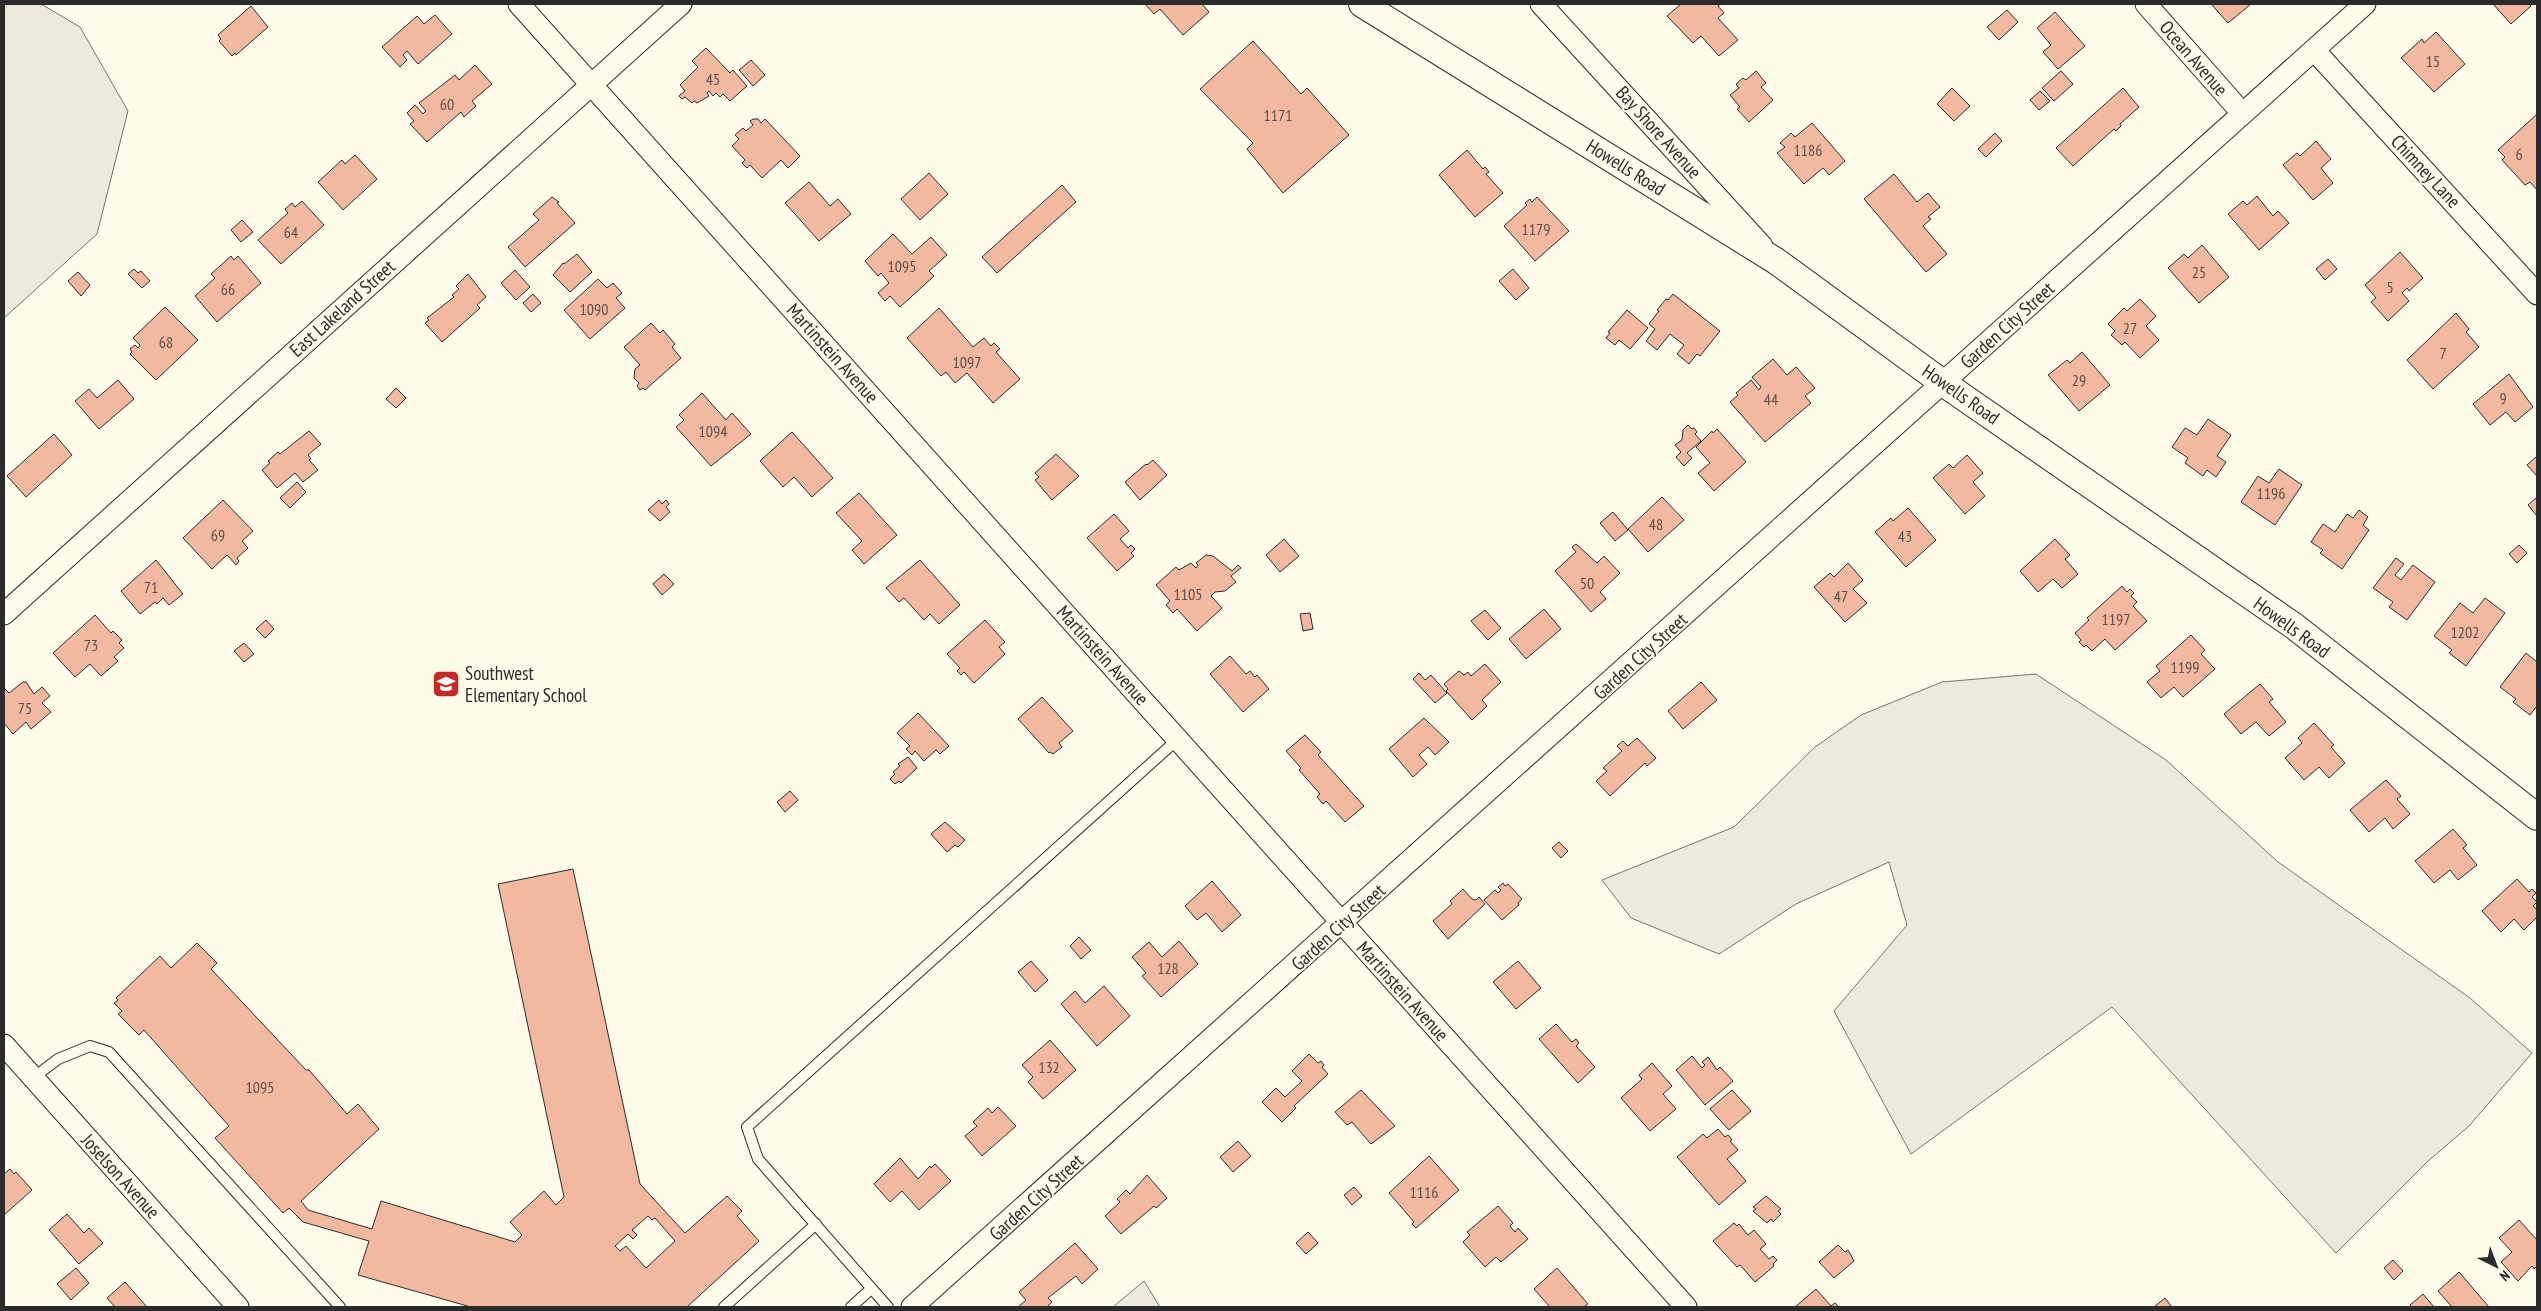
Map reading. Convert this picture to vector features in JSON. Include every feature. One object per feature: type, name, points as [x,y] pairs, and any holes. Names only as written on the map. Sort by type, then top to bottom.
[{"type":"street","name":"Martinstein Avenue","points":[[519,4],[1686,1307]]},
{"type":"street","name":"East Lakeland Street","points":[[4,614],[591,83],[681,4]]},
{"type":"street","name":"Howells Road","points":[[1362,4],[1776,261],[1943,383],[2294,626],[2537,817]]},
{"type":"street","name":"Bay Shore Avenue","points":[[1541,4],[1776,261]]},
{"type":"street","name":"Ocean Avenue","points":[[2146,4],[2242,113]]},
{"type":"street","name":"Garden City Street","points":[[912,1307],[1343,923],[2242,113],[2366,4]]},
{"type":"street","name":"Chimney Lane","points":[[2314,50],[2537,294]]},
{"type":"street","name":"Joselson Avenue","points":[[4,1044],[238,1307]]},
{"type":"lane","points":[[888,1307],[758,1159],[747,1127],[1178,739]]},
{"type":"lane","points":[[33,1078],[58,1059],[90,1046],[109,1052],[340,1307]]},
{"type":"lane","points":[[724,1307],[816,1224]]},
{"type":"lane","points":[[851,1307],[872,1289]]},
{"type":"shaded area","points":[[4,4],[41,4],[80,27],[128,111],[97,234],[4,318]]},
{"type":"shaded area","points":[[2036,674],[2166,760],[2278,862],[2470,998],[2532,1053],[2469,1126],[2427,1162],[2336,1253],[2112,1007],[1911,1154],[1834,1011],[1907,925],[1889,862],[1796,904],[1719,954],[1631,918],[1602,880],[1734,827],[1815,747],[1861,715],[1942,682]]},
{"type":"shaded area","points":[[1144,1281],[1160,1307],[1113,1307]]},
{"type":"building","points":[[1145,4],[1202,4],[1209,12],[1183,35],[1160,9],[1154,14]]},
{"type":"building","points":[[1681,4],[1721,4],[1718,6],[1724,13],[1718,18],[1738,40],[1719,56],[1701,36],[1693,43],[1667,16]]},
{"type":"building","points":[[2211,4],[2251,4],[2228,23]]},
{"type":"building","points":[[2493,4],[2529,4],[2531,6],[2511,24]]},
{"type":"building","points":[[251,6],[268,27],[236,55],[235,53],[232,56],[219,41],[221,39],[218,35]]},
{"type":"building","points":[[2007,10],[2018,22],[1999,40],[1987,27]]},
{"type":"building","points":[[2055,12],[2085,46],[2058,69],[2043,52],[2051,45],[2037,28]]},
{"type":"building","points":[[435,15],[452,34],[418,64],[407,51],[403,55],[407,60],[400,67],[382,47],[417,16],[424,24]]},
{"type":"building","points":[[2436,32],[2465,64],[2434,92],[2401,58],[2422,39],[2424,43]]},
{"type":"building","points":[[1253,41],[1301,94],[1307,88],[1349,135],[1283,193],[1247,149],[1253,143],[1200,89]]},
{"type":"building","points":[[706,48],[730,73],[733,70],[747,86],[730,101],[723,94],[720,97],[716,93],[713,96],[709,91],[707,93],[709,96],[697,103],[694,101],[692,103],[685,97],[682,99],[679,96],[685,91],[680,85],[698,67],[692,61]]},
{"type":"building","points":[[751,60],[765,75],[753,86],[739,70]]},
{"type":"building","points":[[475,65],[492,84],[472,101],[476,106],[464,117],[461,112],[427,142],[410,124],[414,121],[407,113],[415,105],[423,114],[426,111],[419,103],[455,75],[459,80]]},
{"type":"building","points":[[1756,71],[1766,83],[1761,87],[1773,100],[1749,122],[1737,109],[1740,107],[1730,95],[1739,88],[1736,84],[1743,78],[1746,80]]},
{"type":"building","points":[[2061,71],[2073,84],[2054,101],[2042,88]]},
{"type":"building","points":[[1952,88],[1970,106],[1954,121],[1937,104]]},
{"type":"building","points":[[2123,88],[2139,107],[2120,124],[2121,126],[2116,131],[2114,129],[2073,166],[2056,148]]},
{"type":"building","points":[[2040,91],[2050,101],[2039,110],[2030,100]]},
{"type":"building","points":[[2537,114],[2537,190],[2530,182],[2525,185],[2502,160],[2505,157],[2498,150]]},
{"type":"building","points":[[758,119],[761,123],[765,119],[800,156],[788,168],[781,160],[762,178],[750,165],[747,168],[742,163],[745,160],[732,146],[739,139],[735,135],[743,128],[746,131],[753,125],[750,121]]},
{"type":"building","points":[[1812,123],[1845,161],[1829,175],[1823,168],[1804,184],[1777,153],[1785,147],[1780,143],[1791,133],[1795,137]]},
{"type":"building","points":[[1995,133],[2002,141],[1986,157],[1978,149]]},
{"type":"building","points":[[2316,141],[2331,159],[2321,168],[2333,183],[2313,200],[2283,165],[2297,153],[2300,156]]},
{"type":"building","points":[[1467,150],[1483,169],[1485,167],[1489,172],[1486,174],[1503,193],[1475,217],[1439,175]]},
{"type":"building","points":[[355,155],[377,179],[343,210],[318,182],[342,160],[345,164]]},
{"type":"building","points":[[929,173],[948,194],[920,220],[901,199]]},
{"type":"building","points":[[1894,174],[1917,202],[1928,193],[1940,207],[1928,217],[1931,219],[1923,226],[1947,254],[1926,272],[1864,199]]},
{"type":"building","points":[[809,182],[830,206],[838,199],[851,214],[819,241],[785,203]]},
{"type":"building","points":[[1062,185],[1076,202],[997,273],[982,257]]},
{"type":"building","points":[[2257,196],[2273,216],[2278,211],[2289,223],[2259,250],[2228,214],[2243,201],[2247,205]]},
{"type":"building","points":[[552,197],[559,202],[557,203],[575,223],[525,267],[508,247],[539,220],[533,214]]},
{"type":"building","points":[[1537,197],[1569,231],[1535,261],[1504,226],[1527,205],[1525,203],[1530,199],[1532,202]]},
{"type":"building","points":[[302,201],[324,225],[281,264],[258,240],[288,213],[285,209],[292,203],[295,207]]},
{"type":"building","points":[[242,220],[253,232],[241,242],[231,230]]},
{"type":"building","points":[[893,234],[912,254],[931,237],[947,255],[929,271],[934,276],[900,307],[890,296],[885,301],[878,293],[889,283],[881,273],[878,276],[865,261]]},
{"type":"building","points":[[2202,245],[2229,277],[2199,303],[2168,268],[2184,254],[2188,258]]},
{"type":"building","points":[[2400,252],[2423,278],[2409,291],[2407,288],[2402,293],[2409,301],[2388,321],[2371,302],[2376,298],[2365,285]]},
{"type":"building","points":[[577,254],[592,272],[570,292],[553,275],[563,263]]},
{"type":"building","points":[[231,256],[234,260],[238,256],[261,283],[217,322],[195,296],[215,278],[211,274]]},
{"type":"building","points":[[2328,259],[2337,269],[2325,280],[2316,269]]},
{"type":"building","points":[[134,269],[138,273],[141,271],[150,281],[142,288],[128,274]]},
{"type":"building","points":[[1513,269],[1529,288],[1516,300],[1499,281]]},
{"type":"building","points":[[515,270],[530,287],[516,300],[501,283]]},
{"type":"building","points":[[78,272],[90,285],[81,296],[68,281]]},
{"type":"building","points":[[468,274],[486,297],[477,305],[480,308],[442,342],[425,323],[429,320],[427,318],[454,297],[452,295],[459,289],[456,286]]},
{"type":"building","points":[[598,279],[607,288],[613,283],[622,293],[616,298],[625,308],[590,339],[564,310]]},
{"type":"building","points":[[533,294],[541,303],[531,312],[523,303]]},
{"type":"building","points":[[1673,294],[1720,331],[1700,356],[1697,354],[1689,364],[1677,354],[1684,345],[1670,334],[1657,350],[1646,341],[1655,329],[1649,324],[1659,311],[1657,310]]},
{"type":"building","points":[[2140,299],[2156,316],[2146,326],[2159,340],[2140,358],[2125,342],[2122,345],[2111,335],[2115,331],[2108,324],[2124,308],[2127,311]]},
{"type":"building","points":[[165,307],[198,340],[156,380],[130,354],[132,352],[130,349],[135,345],[138,348],[140,345],[133,338]]},
{"type":"building","points":[[939,308],[973,347],[984,338],[991,346],[994,343],[1000,349],[996,352],[1020,379],[993,403],[967,373],[955,383],[946,372],[941,376],[907,338]]},
{"type":"building","points":[[1627,310],[1648,328],[1630,349],[1619,340],[1615,345],[1606,338],[1610,333],[1608,332]]},
{"type":"building","points":[[2456,313],[2469,329],[2466,332],[2479,347],[2433,389],[2407,360]]},
{"type":"building","points":[[651,323],[660,333],[663,330],[675,344],[672,347],[681,358],[645,390],[643,388],[640,390],[637,386],[639,383],[634,378],[635,369],[640,365],[624,347]]},
{"type":"building","points":[[2082,352],[2110,385],[2079,411],[2048,375],[2067,360],[2070,363]]},
{"type":"building","points":[[1773,359],[1787,375],[1796,367],[1815,388],[1805,396],[1811,403],[1765,442],[1730,402],[1738,395],[1736,393],[1751,380],[1759,390],[1761,387],[1752,377]]},
{"type":"building","points":[[2509,374],[2533,407],[2515,422],[2506,412],[2490,425],[2473,404]]},
{"type":"building","points":[[118,380],[134,399],[99,429],[75,401],[89,389],[97,398]]},
{"type":"building","points":[[396,388],[406,398],[396,408],[386,399]]},
{"type":"building","points":[[702,393],[726,420],[732,413],[751,434],[711,466],[676,427],[684,420],[679,415]]},
{"type":"building","points":[[2208,419],[2231,435],[2217,456],[2226,462],[2216,477],[2207,470],[2203,476],[2185,463],[2188,458],[2172,447],[2185,428],[2197,435]]},
{"type":"building","points":[[1688,425],[1692,429],[1694,428],[1697,432],[1695,434],[1701,441],[1687,453],[1692,458],[1684,466],[1676,457],[1681,452],[1675,445],[1682,440],[1683,430]]},
{"type":"building","points":[[1717,429],[1746,462],[1714,491],[1698,473],[1710,463],[1696,447],[1712,431],[1713,433]]},
{"type":"building","points":[[309,431],[321,444],[308,455],[311,459],[309,460],[318,470],[303,482],[295,473],[277,488],[262,470],[278,452],[280,454]]},
{"type":"building","points":[[792,432],[833,478],[812,497],[794,477],[783,487],[760,461]]},
{"type":"building","points":[[54,434],[72,455],[26,497],[7,476]]},
{"type":"building","points":[[1056,454],[1079,476],[1052,500],[1035,480],[1039,477],[1035,473]]},
{"type":"building","points":[[1967,455],[1983,473],[1973,482],[1985,496],[1965,514],[1933,478],[1949,464],[1953,468]]},
{"type":"building","points":[[2537,456],[2537,476],[2527,465]]},
{"type":"building","points":[[1153,460],[1167,475],[1140,500],[1125,482]]},
{"type":"building","points":[[2279,469],[2302,485],[2275,525],[2241,502],[2258,476],[2269,483]]},
{"type":"building","points":[[297,482],[306,492],[290,508],[280,498]]},
{"type":"building","points":[[859,493],[897,535],[864,564],[852,550],[862,541],[836,513]]},
{"type":"building","points":[[1662,497],[1684,520],[1648,552],[1628,529]]},
{"type":"building","points":[[2537,497],[2537,516],[2528,505]]},
{"type":"building","points":[[223,500],[253,531],[242,541],[248,548],[237,558],[239,561],[236,565],[227,555],[212,569],[183,538]]},
{"type":"building","points":[[659,500],[662,504],[666,500],[669,504],[666,507],[670,512],[660,521],[648,510]]},
{"type":"building","points":[[1908,508],[1936,540],[1906,567],[1875,532],[1891,518],[1893,521]]},
{"type":"building","points":[[2359,510],[2368,517],[2363,525],[2369,530],[2342,569],[2320,553],[2323,550],[2311,542],[2323,524],[2335,532],[2347,514],[2353,518]]},
{"type":"building","points":[[1613,512],[1628,530],[1615,541],[1600,523]]},
{"type":"building","points":[[1114,514],[1129,531],[1120,539],[1128,548],[1131,545],[1135,549],[1131,553],[1134,556],[1117,571],[1087,538]]},
{"type":"building","points":[[1284,539],[1299,556],[1280,572],[1266,555]]},
{"type":"building","points":[[2055,539],[2070,555],[2065,559],[2078,574],[2062,588],[2053,579],[2038,592],[2020,571]]},
{"type":"building","points":[[1576,544],[1597,563],[1604,556],[1620,573],[1600,592],[1606,599],[1591,612],[1555,571],[1576,552],[1572,547]]},
{"type":"building","points":[[2519,545],[2527,553],[2517,563],[2509,554]]},
{"type":"building","points":[[1206,555],[1213,556],[1232,571],[1238,565],[1241,568],[1231,576],[1236,582],[1225,591],[1215,592],[1211,596],[1222,608],[1197,631],[1177,609],[1173,613],[1166,605],[1170,601],[1156,585],[1176,567],[1179,570],[1191,563],[1196,568],[1198,565],[1196,563]]},
{"type":"building","points":[[2396,558],[2404,564],[2395,575],[2401,580],[2413,565],[2435,582],[2407,620],[2389,607],[2393,602],[2373,588]]},
{"type":"building","points":[[156,560],[183,594],[169,605],[163,598],[140,614],[121,591]]},
{"type":"building","points":[[920,560],[960,605],[939,624],[930,614],[924,620],[904,598],[899,602],[886,588]]},
{"type":"building","points":[[1848,563],[1863,580],[1853,589],[1867,603],[1845,622],[1814,587],[1830,573],[1834,577]]},
{"type":"building","points":[[664,574],[674,584],[662,595],[653,584]]},
{"type":"building","points":[[2122,586],[2127,592],[2130,589],[2134,593],[2131,596],[2137,602],[2133,606],[2147,621],[2115,650],[2105,639],[2092,651],[2086,645],[2084,647],[2079,642],[2081,640],[2075,633],[2089,620],[2087,618]]},
{"type":"building","points":[[2485,598],[2505,613],[2466,666],[2449,653],[2452,650],[2434,636],[2460,603],[2473,613]]},
{"type":"building","points":[[1544,609],[1561,629],[1526,659],[1509,639]]},
{"type":"building","points":[[1485,610],[1501,628],[1488,640],[1471,621]]},
{"type":"building","points":[[1310,613],[1313,629],[1303,631],[1300,614]]},
{"type":"building","points":[[95,615],[111,633],[113,631],[122,640],[119,643],[124,648],[114,657],[118,661],[101,676],[90,664],[75,677],[53,653]]},
{"type":"building","points":[[266,620],[274,629],[265,638],[256,629]]},
{"type":"building","points":[[985,620],[1005,642],[999,647],[1005,654],[974,683],[964,672],[961,675],[957,671],[960,668],[947,654]]},
{"type":"building","points":[[2191,635],[2205,650],[2201,654],[2215,669],[2183,697],[2174,687],[2161,698],[2147,682],[2160,671],[2156,666]]},
{"type":"building","points":[[244,643],[254,654],[244,662],[234,651]]},
{"type":"building","points":[[2526,653],[2537,662],[2537,706],[2530,715],[2513,702],[2516,699],[2500,687]]},
{"type":"building","points":[[1230,656],[1246,674],[1250,671],[1255,677],[1257,675],[1269,689],[1243,712],[1210,674]]},
{"type":"building","points":[[1485,664],[1501,682],[1482,700],[1487,706],[1472,720],[1446,691],[1448,689],[1444,684],[1459,671],[1464,675],[1468,672],[1471,676]]},
{"type":"building","points":[[1419,673],[1425,680],[1431,675],[1447,693],[1435,703],[1413,679]]},
{"type":"building","points":[[23,682],[26,682],[34,694],[42,687],[50,696],[42,703],[51,712],[31,729],[26,722],[13,734],[4,723],[4,690],[9,693]]},
{"type":"building","points":[[1701,682],[1717,700],[1683,729],[1668,711]]},
{"type":"building","points":[[2260,684],[2273,699],[2269,702],[2286,722],[2269,736],[2256,722],[2241,734],[2224,714]]},
{"type":"building","points":[[1042,697],[1073,731],[1059,743],[1062,747],[1053,754],[1049,753],[1018,719]]},
{"type":"building","points":[[918,713],[949,746],[940,754],[936,750],[924,761],[915,751],[912,755],[906,749],[910,746],[897,733]]},
{"type":"building","points":[[1424,718],[1449,742],[1435,755],[1428,747],[1419,755],[1427,764],[1413,777],[1389,749]]},
{"type":"building","points":[[2314,723],[2334,745],[2331,747],[2345,763],[2329,778],[2319,767],[2304,780],[2285,758],[2302,743],[2298,738]]},
{"type":"building","points":[[1305,735],[1321,752],[1318,755],[1364,806],[1345,822],[1326,801],[1323,804],[1317,797],[1320,794],[1299,770],[1301,768],[1286,751]]},
{"type":"building","points":[[1637,738],[1656,758],[1647,766],[1645,763],[1610,796],[1596,781],[1607,771],[1603,768],[1622,751],[1617,746],[1623,741],[1628,746]]},
{"type":"building","points":[[908,757],[917,768],[901,783],[899,781],[895,784],[890,779],[895,774],[893,772],[900,766],[898,764]]},
{"type":"building","points":[[2386,780],[2401,796],[2397,799],[2410,814],[2393,829],[2385,818],[2369,832],[2350,810]]},
{"type":"building","points":[[790,791],[798,800],[785,812],[777,802]]},
{"type":"building","points":[[945,822],[965,840],[958,847],[955,845],[947,852],[931,834]]},
{"type":"building","points":[[2453,829],[2467,845],[2463,848],[2477,865],[2458,880],[2450,870],[2434,883],[2415,861]]},
{"type":"building","points":[[1559,842],[1568,851],[1561,858],[1552,848]]},
{"type":"building","points":[[573,869],[640,1184],[685,1233],[727,1196],[742,1211],[737,1216],[759,1241],[687,1307],[471,1307],[358,1275],[369,1241],[303,1222],[289,1208],[283,1213],[215,1138],[229,1126],[144,1030],[139,1035],[118,1014],[122,1011],[114,1003],[118,1000],[116,998],[160,956],[171,968],[197,943],[217,963],[211,969],[306,1070],[309,1070],[347,1114],[358,1104],[379,1129],[301,1201],[308,1210],[372,1229],[381,1201],[515,1242],[522,1235],[510,1222],[544,1191],[556,1205],[564,1197],[498,884]],"holes":[[[648,1216],[652,1220],[655,1218],[675,1241],[646,1268],[626,1246],[620,1251],[615,1246],[628,1234],[633,1239],[637,1235],[632,1230]]]},
{"type":"building","points":[[2517,879],[2529,892],[2532,889],[2536,893],[2532,897],[2537,902],[2533,906],[2537,910],[2537,917],[2524,930],[2514,919],[2501,932],[2482,911]]},
{"type":"building","points":[[1212,881],[1241,915],[1222,932],[1206,913],[1197,920],[1185,906]]},
{"type":"building","points":[[1503,883],[1505,886],[1508,884],[1522,899],[1518,903],[1519,905],[1502,920],[1484,900],[1495,890],[1498,893],[1501,890],[1498,887]]},
{"type":"building","points":[[1463,889],[1472,899],[1476,900],[1479,897],[1485,904],[1448,939],[1433,921],[1452,904],[1450,901]]},
{"type":"building","points":[[1079,937],[1091,950],[1081,959],[1070,946]]},
{"type":"building","points":[[1179,941],[1198,964],[1161,997],[1142,976],[1146,973],[1132,957],[1149,942],[1162,957]]},
{"type":"building","points":[[1031,961],[1048,980],[1035,992],[1018,972]]},
{"type":"building","points":[[1518,961],[1541,988],[1516,1009],[1493,982]]},
{"type":"building","points":[[1104,986],[1130,1016],[1097,1046],[1061,1004],[1075,991],[1085,1003]]},
{"type":"building","points":[[1556,1024],[1572,1042],[1576,1039],[1579,1043],[1576,1046],[1595,1067],[1578,1083],[1539,1039]]},
{"type":"building","points":[[1050,1040],[1076,1070],[1043,1099],[1028,1082],[1033,1077],[1022,1065]]},
{"type":"building","points":[[1309,1054],[1318,1063],[1321,1061],[1324,1065],[1322,1067],[1328,1074],[1294,1106],[1296,1108],[1282,1122],[1262,1102],[1276,1088],[1285,1097],[1302,1081],[1292,1071]]},
{"type":"building","points":[[1692,1056],[1702,1068],[1705,1065],[1702,1062],[1708,1057],[1717,1070],[1720,1067],[1733,1081],[1705,1105],[1676,1070]]},
{"type":"building","points":[[1652,1063],[1672,1086],[1663,1094],[1676,1109],[1650,1131],[1621,1098],[1642,1079],[1639,1075]]},
{"type":"building","points":[[1361,1090],[1395,1126],[1371,1144],[1352,1122],[1347,1125],[1335,1112]]},
{"type":"building","points":[[1732,1090],[1751,1111],[1729,1130],[1710,1109]]},
{"type":"building","points":[[998,1107],[1016,1126],[982,1156],[965,1136],[977,1126],[973,1122],[988,1108],[992,1113]]},
{"type":"building","points":[[1718,1129],[1725,1137],[1728,1135],[1732,1140],[1730,1141],[1738,1150],[1727,1159],[1746,1181],[1719,1205],[1677,1157],[1703,1134],[1707,1138]]},
{"type":"building","points":[[1238,1141],[1251,1156],[1233,1172],[1220,1157]]},
{"type":"building","points":[[1429,1156],[1459,1190],[1416,1228],[1412,1224],[1414,1222],[1389,1193]]},
{"type":"building","points":[[900,1158],[918,1179],[930,1166],[931,1168],[935,1164],[951,1181],[919,1210],[902,1191],[890,1202],[874,1184]]},
{"type":"building","points":[[10,1169],[14,1174],[16,1172],[32,1190],[4,1215],[4,1174]]},
{"type":"building","points":[[1147,1175],[1167,1198],[1156,1208],[1154,1206],[1121,1234],[1105,1216],[1120,1202],[1117,1199],[1126,1190],[1130,1194]]},
{"type":"building","points":[[1354,1187],[1362,1196],[1352,1205],[1344,1195]]},
{"type":"building","points":[[1766,1196],[1781,1209],[1778,1211],[1781,1214],[1773,1222],[1771,1219],[1767,1223],[1753,1211],[1756,1209],[1753,1207]]},
{"type":"building","points":[[1498,1206],[1513,1223],[1510,1226],[1515,1232],[1518,1228],[1528,1239],[1501,1262],[1496,1257],[1485,1267],[1463,1242],[1470,1235],[1467,1232]]},
{"type":"building","points":[[67,1214],[84,1233],[89,1228],[103,1243],[79,1264],[49,1230]]},
{"type":"building","points":[[2519,1220],[2537,1240],[2537,1266],[2534,1269],[2532,1266],[2518,1281],[2501,1262],[2512,1252],[2499,1238]]},
{"type":"building","points":[[1734,1223],[1737,1226],[1739,1224],[1748,1235],[1754,1230],[1766,1244],[1760,1249],[1769,1259],[1773,1256],[1777,1260],[1773,1264],[1774,1266],[1755,1282],[1740,1265],[1737,1267],[1713,1241]]},
{"type":"building","points":[[1308,1232],[1318,1243],[1306,1254],[1296,1243]]},
{"type":"building","points":[[1075,1243],[1098,1269],[1082,1284],[1076,1276],[1048,1298],[1052,1302],[1047,1307],[1018,1307],[1026,1300],[1019,1292]]},
{"type":"building","points":[[1838,1245],[1845,1252],[1848,1250],[1854,1261],[1834,1278],[1819,1262]]},
{"type":"building","points":[[2393,1260],[2403,1271],[2394,1280],[2384,1268]]},
{"type":"building","points":[[76,1268],[89,1283],[71,1300],[57,1284]]},
{"type":"building","points":[[1557,1268],[1588,1304],[1584,1307],[1550,1307],[1534,1289]]},
{"type":"building","points":[[2459,1272],[2489,1307],[2452,1307],[2438,1291]]},
{"type":"building","points":[[125,1282],[147,1307],[115,1307],[107,1298]]},
{"type":"building","points":[[1816,1289],[1831,1306],[1835,1303],[1839,1307],[1795,1307]]},
{"type":"building","points":[[2423,1294],[2434,1307],[2412,1307],[2410,1305]]},
{"type":"building","points":[[2165,1298],[2172,1307],[2154,1307]]},
{"type":"place","name":"Southwest Elementary School","points":[[446,684]]}]
